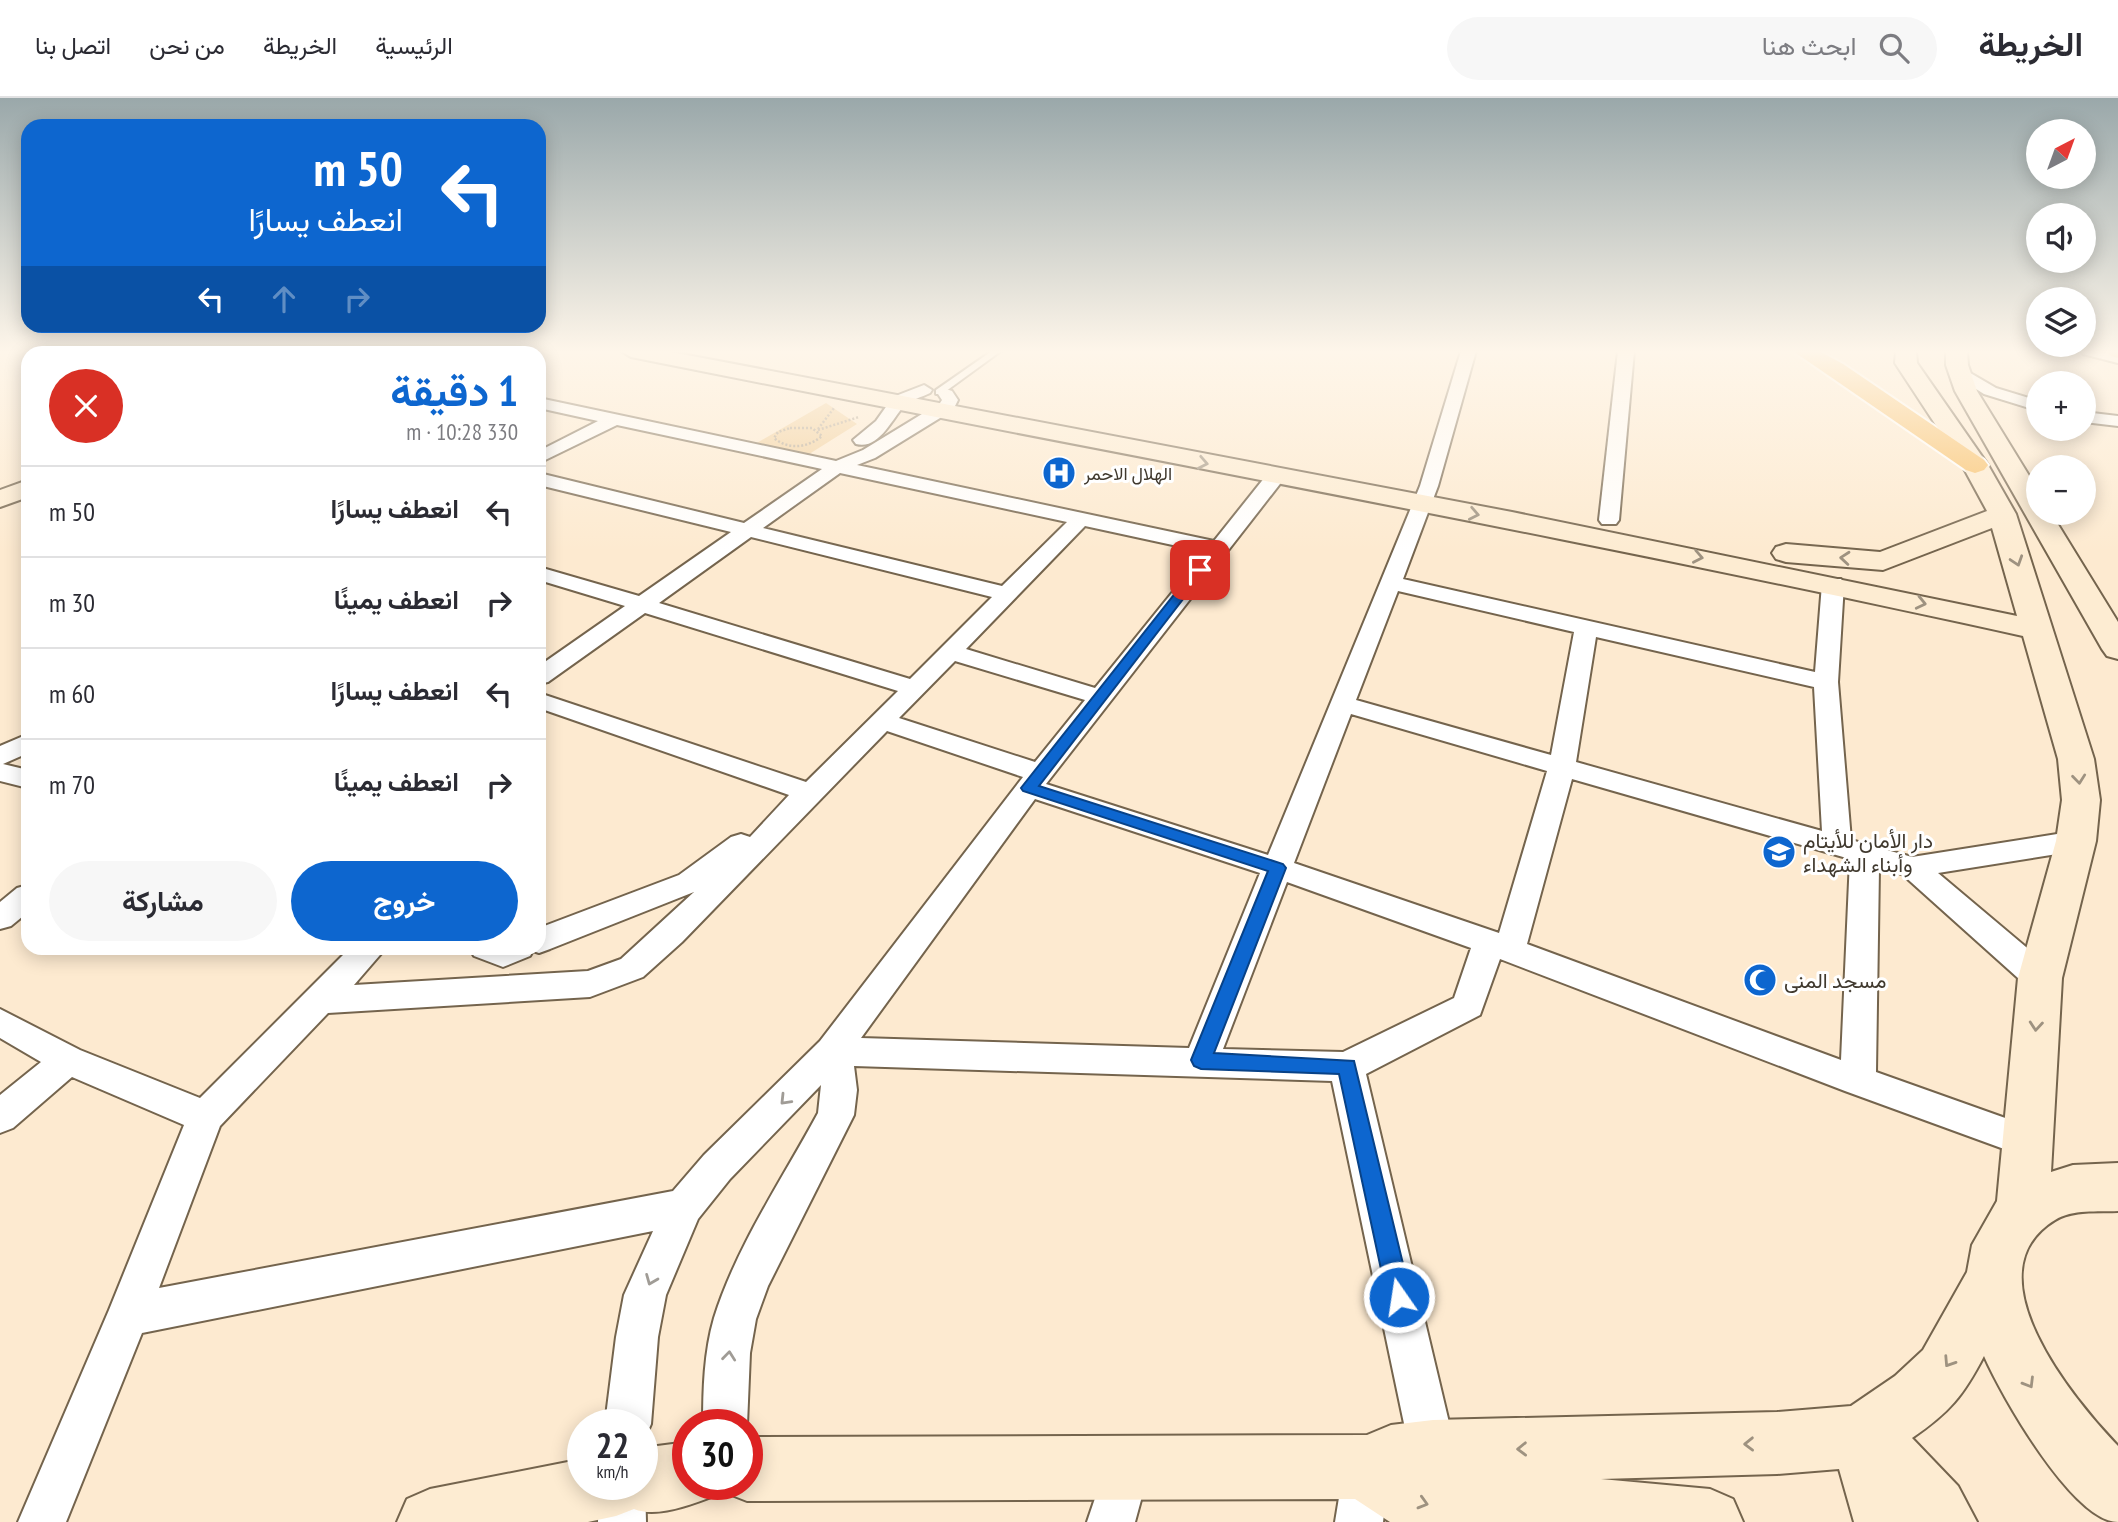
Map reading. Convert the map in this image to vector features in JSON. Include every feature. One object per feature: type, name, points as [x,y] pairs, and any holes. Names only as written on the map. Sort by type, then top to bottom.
[{"type":"highway","points":[[1906,417],[1975,465]]},
{"type":"street","points":[[608,417],[1216,548]]},
{"type":"street","points":[[837,467],[849,449],[882,425],[887,417]]},
{"type":"street","points":[[546,672],[837,467],[869,453],[912,417]]},
{"type":"street","points":[[1024,417],[1276,476],[1609,520],[1780,552],[1883,561],[2002,514]]},
{"type":"street","points":[[1038,417],[1425,495],[2039,630]]},
{"type":"street","points":[[1201,1060],[1425,495],[1449,417]]},
{"type":"street","points":[[1609,520],[1619,417]]},
{"type":"street","points":[[1943,417],[1975,465],[2002,514],[2076,759],[2081,800],[2076,841],[2040,978],[2023,1209]]},
{"type":"street","points":[[1982,417],[2118,649]]},
{"type":"street","points":[[2096,418],[2118,421]]},
{"type":"street","points":[[546,454],[615,419]]},
{"type":"street","points":[[0,484],[21,476]]},
{"type":"street","points":[[630,1409],[637,1337],[645,1295],[684,1207],[717,1167],[832,1051],[1035,780],[1216,548],[1276,476]]},
{"type":"street","points":[[546,481],[1007,594]]},
{"type":"street","points":[[0,499],[21,491]]},
{"type":"street","points":[[320,1000],[590,984],[632,968],[671,934],[1081,519]]},
{"type":"street","points":[[546,575],[915,688]]},
{"type":"street","points":[[1390,583],[1826,682]]},
{"type":"street","points":[[1833,584],[1826,682],[1851,850],[1858,1081]]},
{"type":"street","points":[[832,1051],[1347,1066],[1468,1006],[1500,945],[1562,765],[1586,627]]},
{"type":"street","points":[[950,652],[1100,697]]},
{"type":"street","points":[[546,702],[811,793]]},
{"type":"street","points":[[1342,704],[1912,867],[2076,841]]},
{"type":"street","points":[[881,721],[1277,868],[1500,945],[1858,1081],[2026,1141]]},
{"type":"street","points":[[0,757],[21,746]]},
{"type":"street","points":[[0,772],[21,777]]},
{"type":"street","points":[[546,938],[690,882],[811,793]]},
{"type":"street","points":[[1912,867],[2040,978]]},
{"type":"street","points":[[0,918],[21,902]]},
{"type":"street","points":[[42,1522],[128,1315],[205,1117],[363,955]]},
{"type":"street","points":[[0,1022],[68,1060],[205,1117]]},
{"type":"street","points":[[726,1409],[728,1353],[735,1319],[750,1279],[836,1115],[841,1095],[832,1051]]},
{"type":"street","points":[[0,1117],[68,1060]]},
{"type":"street","points":[[1347,1066],[1433,1452]]},
{"type":"street","points":[[2118,1187],[2094,1186],[2054,1192],[2023,1209],[2007,1228],[1996,1252],[1993,1281],[2003,1328],[2027,1381],[2067,1439],[2118,1493]]},
{"type":"street","points":[[128,1315],[684,1207]]},
{"type":"street","points":[[1363,1495],[1391,1457],[1433,1452],[1777,1443],[1860,1436],[1917,1398],[1944,1370],[1993,1281]]},
{"type":"street","points":[[1860,1436],[1887,1522]]},
{"type":"street","points":[[1860,1436],[1904,1473],[1931,1501],[1944,1522]]},
{"type":"street","points":[[763,1470],[1119,1494],[1363,1495],[1390,1488],[1417,1503],[1443,1508],[1710,1522]]},
{"type":"street","points":[[430,1522],[567,1494]]},
{"type":"street","points":[[622,1500],[622,1522]]},
{"type":"path","points":[[806,427],[821,432],[820,439],[809,444],[780,444],[775,441],[775,435],[790,428],[806,427]]},
{"type":"shaded area","points":[[801,417],[847,417],[857,424],[806,456],[755,444]]},
{"type":"place","name":"الهلال الاحمر","points":[[1059,473]]},
{"type":"place","name":"دار الأمان للأيتام وأبناء الشهداء","points":[[1779,852]]},
{"type":"place","name":"مسجد المنى","points":[[1760,980]]},
{"type":"route","points":[[1200,570],[1029,788],[1277,868],[1201,1060],[1347,1066],[1399,1297]]}]
